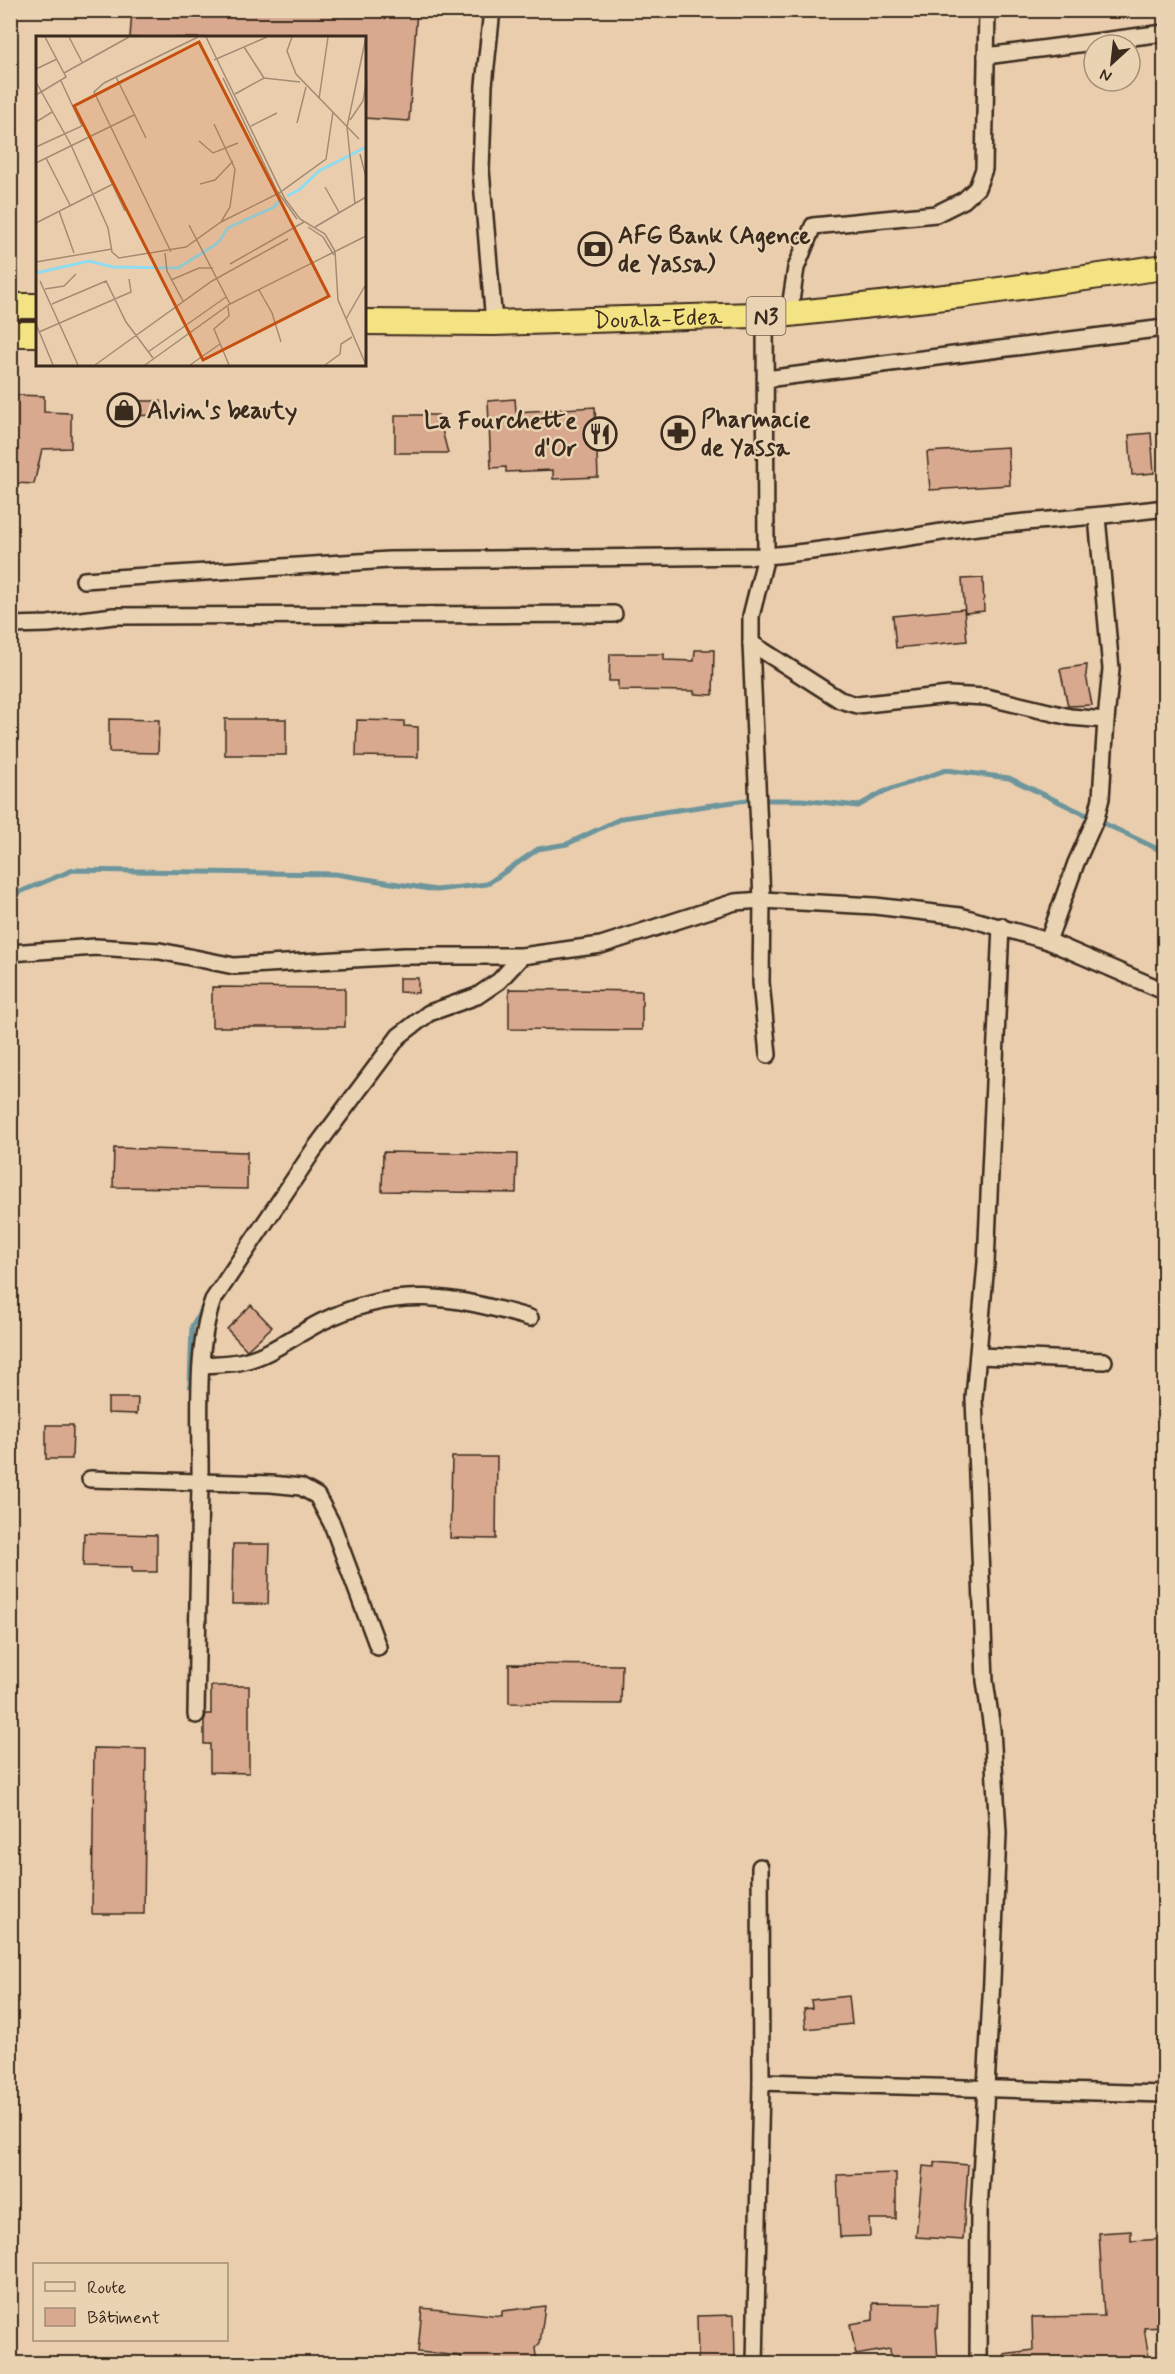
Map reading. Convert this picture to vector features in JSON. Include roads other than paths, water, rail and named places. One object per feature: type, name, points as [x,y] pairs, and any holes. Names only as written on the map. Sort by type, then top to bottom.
[{"type":"highway","name":"Douala-Edea","points":[[366,322],[494,323],[777,315],[963,295],[1164,267]]},
{"type":"highway","points":[[10,306],[36,306]]},
{"type":"highway","points":[[10,334],[36,334]]},
{"type":"street","points":[[492,10],[484,86],[481,170],[494,323]]},
{"type":"street","points":[[768,1055],[761,982],[762,900],[750,643],[751,616],[766,556],[766,379],[777,315],[813,226],[936,214],[964,200],[977,188],[984,169],[987,10]]},
{"type":"street","points":[[986,56],[1164,33]]},
{"type":"street","points":[[766,379],[1164,327]]},
{"type":"street","points":[[84,580],[389,560],[766,556],[812,552],[972,528],[1097,517],[1164,508]]},
{"type":"street","points":[[1048,941],[1096,818],[1101,798],[1112,669],[1097,517]]},
{"type":"street","points":[[10,625],[48,624],[114,616],[614,614]]},
{"type":"street","points":[[750,643],[840,700],[856,705],[949,695],[986,697],[1070,717],[1106,720]]},
{"type":"street","points":[[10,953],[96,947],[159,951],[234,966],[404,956],[522,956],[601,945],[735,902],[762,900],[875,906],[960,916],[1048,941],[1164,991]]},
{"type":"street","points":[[978,2364],[979,2212],[998,1833],[992,1729],[985,1681],[974,1398],[986,1263],[1001,926]]},
{"type":"street","points":[[196,1715],[203,1336],[213,1300],[313,1151],[399,1036],[429,1013],[477,996],[499,981],[522,956]]},
{"type":"street","points":[[202,1365],[240,1362],[268,1351],[322,1321],[370,1303],[403,1297],[476,1303],[530,1318]]},
{"type":"street","points":[[978,1356],[1104,1361]]},
{"type":"street","points":[[90,1479],[200,1481],[301,1487],[317,1496],[332,1524],[378,1647]]},
{"type":"street","points":[[755,2364],[761,2082],[760,1867]]},
{"type":"street","points":[[761,2082],[1164,2094]]},
{"type":"waterway","points":[[10,896],[73,870],[335,874],[436,890],[487,884],[538,849],[567,844],[622,818],[747,800],[802,800],[858,806],[883,792],[946,770],[1009,778],[1164,852]]},
{"type":"waterway","points":[[190,1386],[192,1326],[206,1302]]},
{"type":"place","name":"AFG Bank (Agence de Yassa)","points":[[595,249]]},
{"type":"place","name":"Alvin's beauty","points":[[124,410]]},
{"type":"place","name":"Pharmacie de Yassa","points":[[678,433]]},
{"type":"place","name":"La Fourchette d'Or","points":[[600,434]]}]
